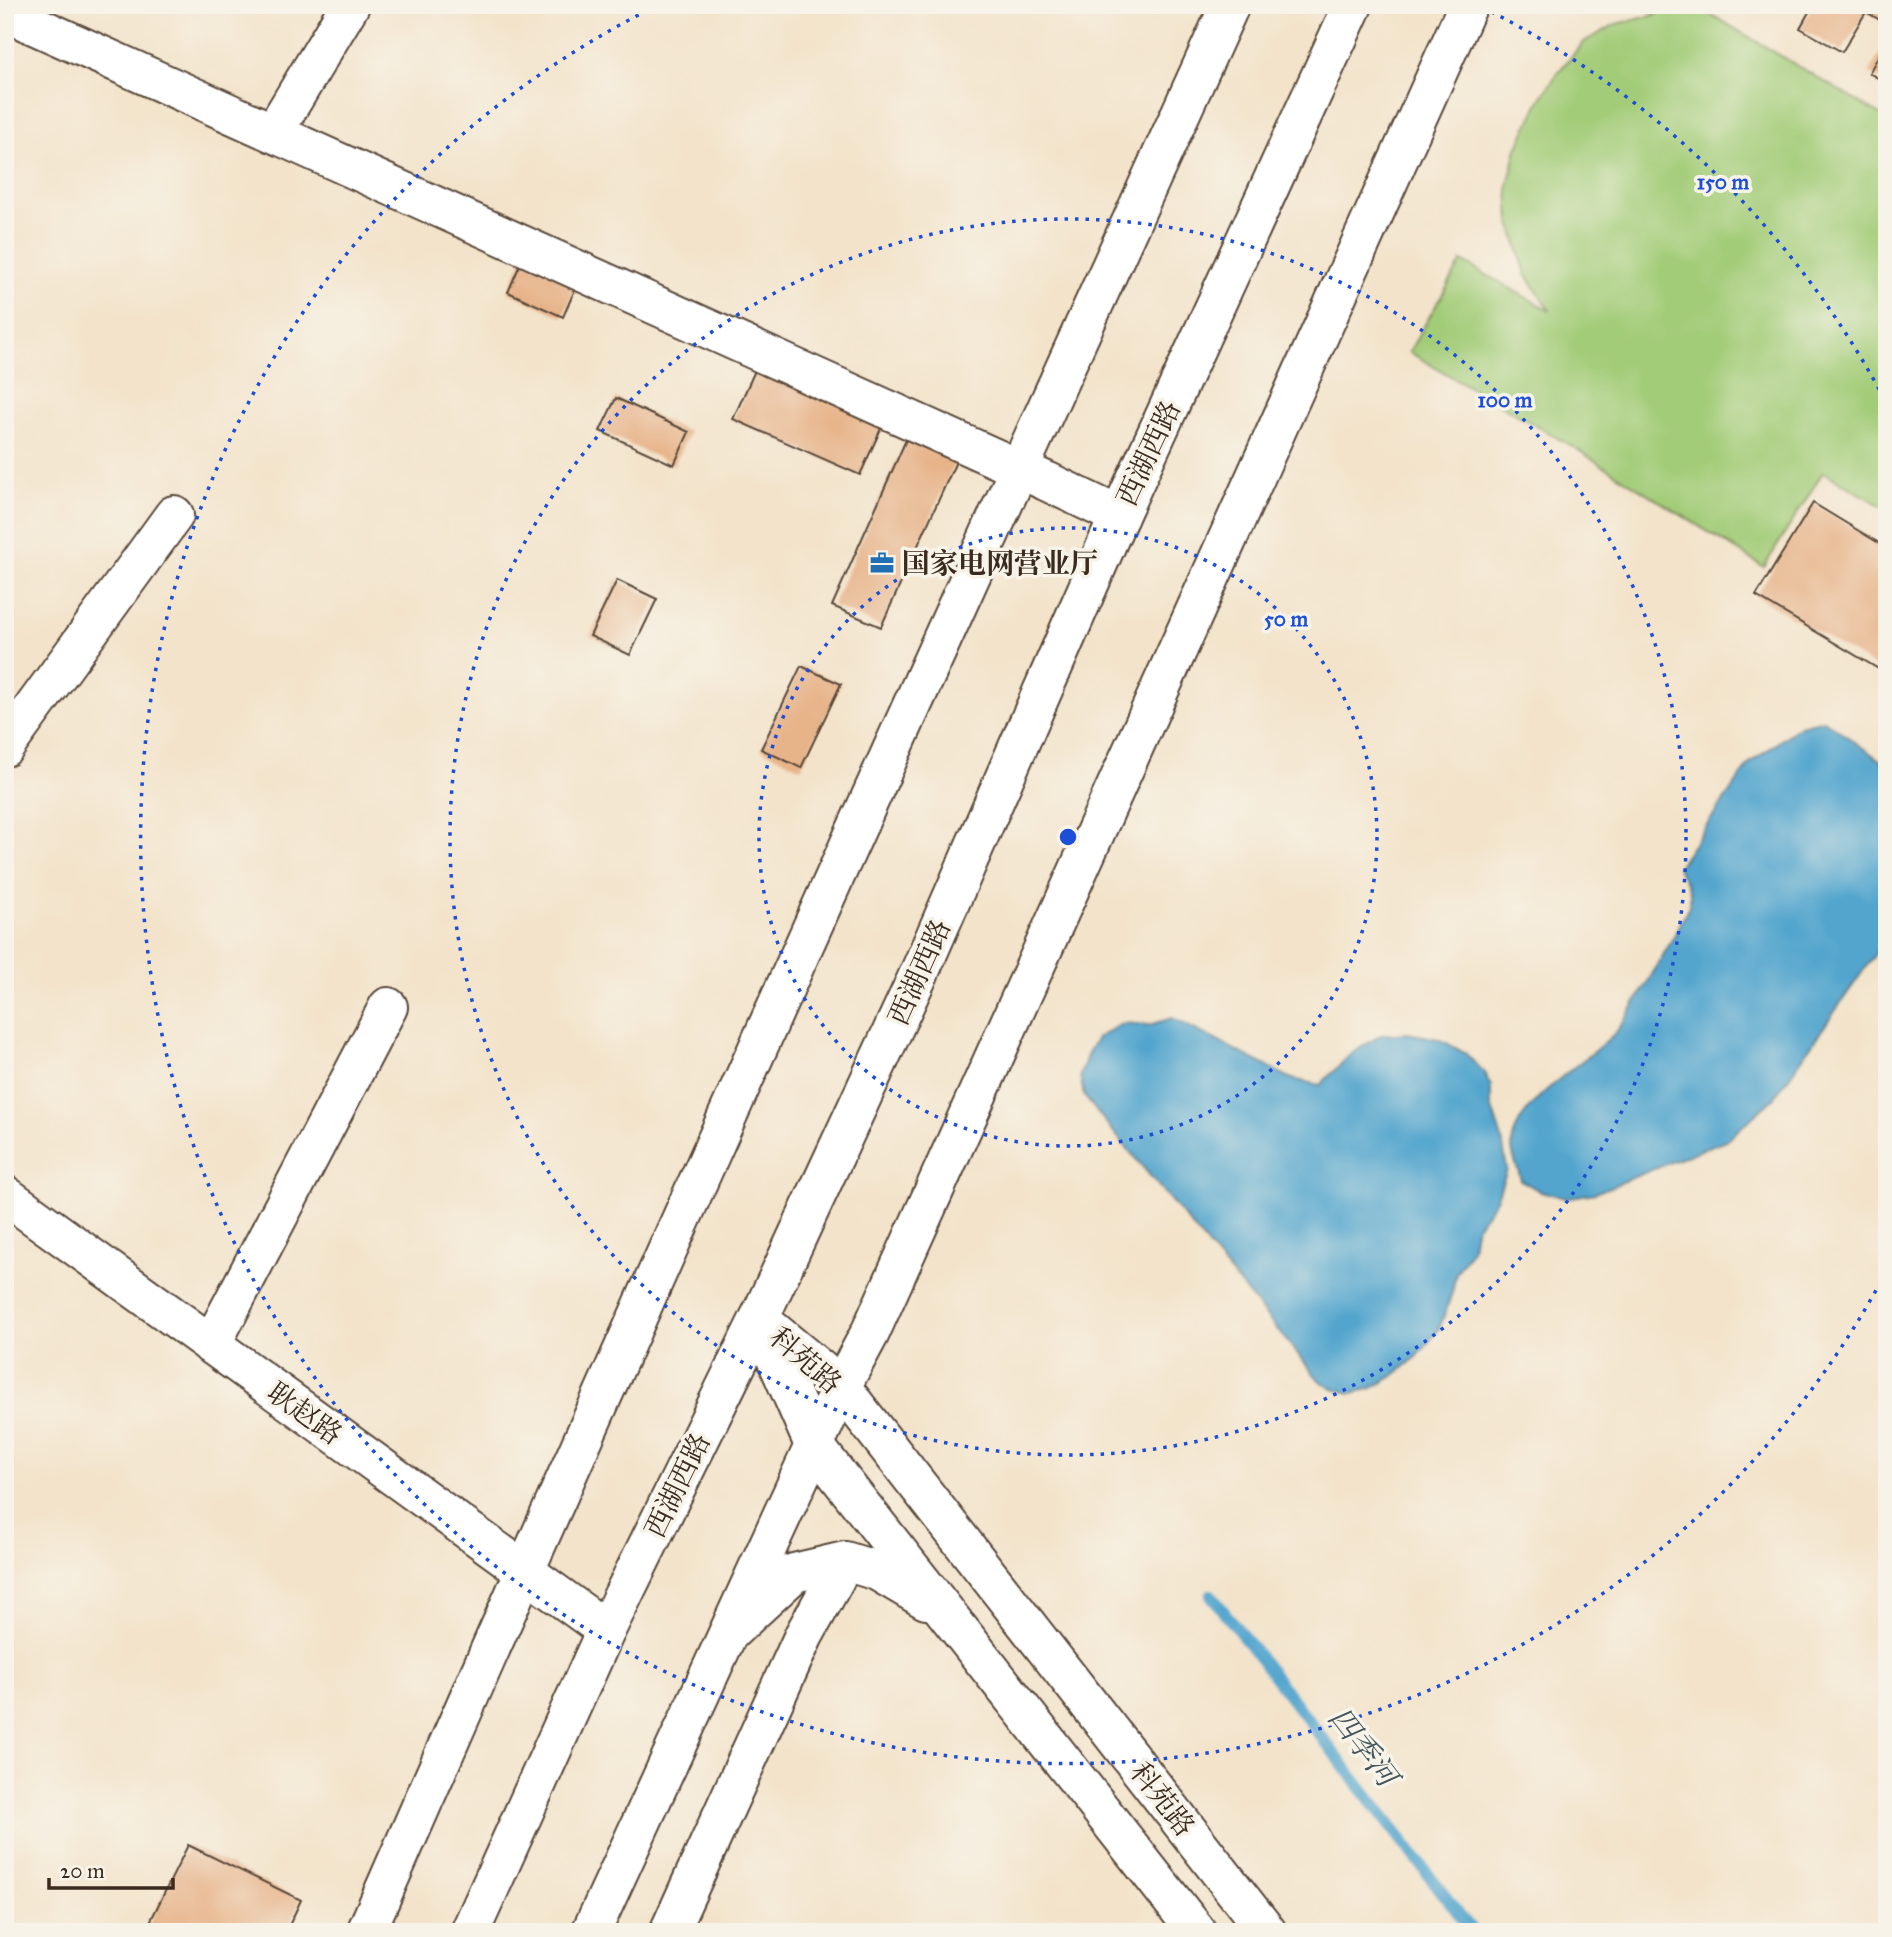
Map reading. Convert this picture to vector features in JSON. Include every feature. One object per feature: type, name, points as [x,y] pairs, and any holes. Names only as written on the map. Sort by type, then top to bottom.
[{"type":"main road","points":[[273,133],[350,5]]},
{"type":"main road","points":[[366,1932],[524,1571],[1018,469],[1230,5]]},
{"type":"main road","name":"西湖西路","points":[[470,1932],[606,1630],[759,1319],[917,978],[1119,516],[1353,5]]},
{"type":"main road","points":[[591,1932],[841,1387],[870,1333],[1468,5]]},
{"type":"main road","points":[[5,12],[1119,516]]},
{"type":"main road","points":[[5,747],[174,515]]},
{"type":"main road","points":[[211,1345],[388,1007]]},
{"type":"main road","name":"耿赵路","points":[[5,1195],[606,1630]]},
{"type":"main road","name":"科苑路","points":[[759,1319],[841,1387],[1267,1932]]},
{"type":"main road","name":"科苑路","points":[[759,1319],[814,1445],[1197,1932]]},
{"type":"main road","points":[[727,1633],[794,1573],[845,1561],[877,1571],[945,1611]]},
{"type":"main road","points":[[669,1932],[804,1635],[845,1561]]},
{"type":"green space","points":[[1641,5],[1695,5],[1887,119],[1887,509],[1823,472],[1764,567],[1578,450],[1409,352],[1462,261],[1550,311],[1526,274],[1510,221],[1508,186],[1517,148],[1540,100],[1559,71],[1584,42],[1616,24],[1656,15]]},
{"type":"water","points":[[1824,720],[1887,765],[1887,937],[1774,1098],[1728,1139],[1595,1193],[1565,1198],[1538,1190],[1521,1180],[1512,1149],[1515,1132],[1523,1116],[1553,1084],[1616,1032],[1687,911],[1691,897],[1677,868],[1750,763],[1800,726]]},
{"type":"water","points":[[1172,1018],[1292,1079],[1320,1085],[1351,1054],[1381,1035],[1408,1033],[1439,1039],[1465,1053],[1483,1071],[1491,1086],[1491,1105],[1502,1139],[1507,1170],[1496,1200],[1475,1229],[1472,1249],[1456,1273],[1439,1329],[1418,1356],[1392,1377],[1370,1389],[1351,1393],[1333,1389],[1319,1380],[1084,1096],[1080,1076],[1097,1038],[1123,1023],[1150,1025]]},
{"type":"building","points":[[1813,5],[1887,5],[1887,24],[1866,12],[1842,52],[1800,28]]},
{"type":"building","points":[[1880,53],[1887,57],[1887,83],[1869,73]]},
{"type":"building","points":[[522,260],[577,285],[563,317],[508,292]]},
{"type":"building","points":[[757,366],[884,422],[860,475],[733,419]]},
{"type":"building","points":[[616,398],[689,432],[674,465],[600,431]]},
{"type":"building","points":[[909,433],[959,455],[881,627],[832,606]]},
{"type":"building","points":[[1813,503],[1887,548],[1887,674],[1756,596]]},
{"type":"building","points":[[617,580],[657,599],[630,655],[590,636]]},
{"type":"building","points":[[801,666],[841,684],[801,768],[761,749]]},
{"type":"building","points":[[188,1845],[301,1900],[286,1932],[145,1932]]},
{"type":"waterway","name":"四季河","points":[[1211,1595],[1473,1932]]},
{"type":"place","name":"国家电网营业厅","points":[[882,563]]}]
